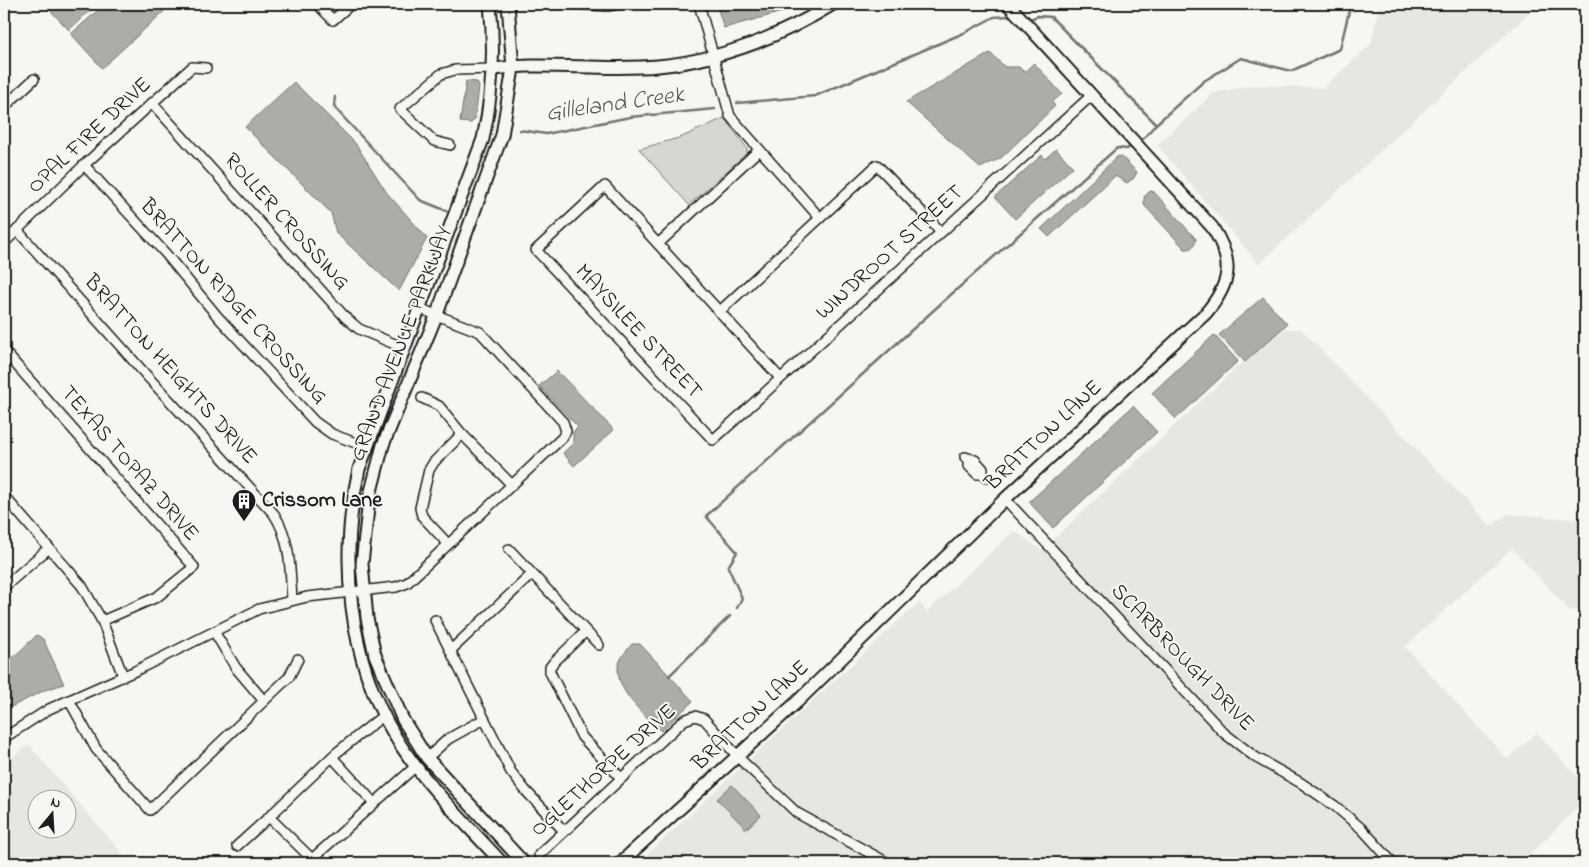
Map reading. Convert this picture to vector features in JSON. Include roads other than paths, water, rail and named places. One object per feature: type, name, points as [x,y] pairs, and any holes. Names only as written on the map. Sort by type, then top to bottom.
[{"type":"street","points":[[317,4],[333,20],[351,4]]},
{"type":"street","name":"GRAND AVENUE PARKWAY","points":[[490,4],[494,69],[490,107],[483,139],[421,309],[366,447],[354,492],[350,518],[350,593],[358,646],[384,715],[395,736],[416,766],[502,863]]},
{"type":"street","name":"GRAND AVENUE PARKWAY","points":[[508,4],[513,68],[502,135],[437,314],[374,472],[365,523],[362,564],[371,641],[386,684],[403,720],[427,758],[524,863]]},
{"type":"street","points":[[571,4],[608,6],[619,4]]},
{"type":"street","points":[[700,4],[730,116],[820,218]]},
{"type":"street","points":[[450,144],[434,141],[400,109],[441,74],[455,70],[526,66],[659,66],[714,55],[777,34],[833,4]]},
{"type":"street","name":"BRATTON LANE","points":[[620,863],[797,702],[1005,499],[1206,313],[1218,299],[1225,286],[1228,271],[1227,258],[1223,243],[1212,227],[1008,4]]},
{"type":"street","name":"OPAL FIRE DRIVE","points":[[4,243],[84,165],[192,67],[206,68]]},
{"type":"street","points":[[4,107],[34,79]]},
{"type":"street","name":"WINDROOT STREET","points":[[713,440],[1092,94]]},
{"type":"street","name":"ROLLER CROSSING","points":[[152,104],[345,317],[359,329],[404,348]]},
{"type":"street","points":[[759,150],[658,244],[780,378]]},
{"type":"street","name":"BRATTON RIDGE CROSSING","points":[[84,165],[166,254],[218,317],[315,422],[332,434],[366,447]]},
{"type":"street","points":[[719,312],[878,165],[941,232]]},
{"type":"street","name":"MAYSILEE STREET","points":[[658,244],[605,186],[536,250],[713,440]]},
{"type":"street","name":"BRATTON HEIGHTS DRIVE","points":[[17,230],[147,376],[274,514],[283,527],[288,546],[292,600]]},
{"type":"street","points":[[4,738],[49,709],[215,633],[259,609],[292,600],[364,592],[396,587],[407,583],[562,438],[566,431],[563,422],[480,332],[421,309]]},
{"type":"street","name":"TEXAS TOPAZ DRIVE","points":[[4,351],[194,567],[157,597],[102,621]]},
{"type":"street","points":[[422,398],[440,406],[462,434],[511,484]]},
{"type":"street","points":[[448,544],[422,516],[420,508],[429,470],[434,462],[462,434]]},
{"type":"street","points":[[967,459],[975,460],[983,469],[984,476]]},
{"type":"street","points":[[4,496],[82,586],[102,621],[123,676]]},
{"type":"street","name":"SCARBROUGH DRIVE","points":[[1005,499],[1224,733],[1255,757],[1301,783],[1335,806],[1362,829],[1394,863]]},
{"type":"street","points":[[4,587],[49,548]]},
{"type":"street","points":[[509,549],[599,645]]},
{"type":"street","points":[[451,650],[532,574]]},
{"type":"street","points":[[435,620],[512,772],[526,791],[564,831]]},
{"type":"street","points":[[585,632],[554,662],[550,672],[582,737],[621,778]]},
{"type":"street","points":[[215,633],[236,668],[264,701]]},
{"type":"street","points":[[69,700],[96,749],[150,810],[289,677],[298,659]]},
{"type":"street","points":[[237,846],[332,757],[384,715]]},
{"type":"street","name":"OGLETHORPE DRIVE","points":[[539,855],[684,720],[695,716],[704,719],[737,756],[797,813],[888,863]]},
{"type":"street","points":[[269,817],[312,859],[448,739],[484,719]]},
{"type":"street","points":[[332,757],[374,803]]},
{"type":"waterway","name":"Gilleland Creek","points":[[1030,19],[1038,16],[1051,17],[1156,124],[1204,81],[1241,58],[1291,71],[1340,49],[1350,7],[1353,4]]},
{"type":"waterway","name":"Gilleland Creek","points":[[737,103],[815,96],[964,33],[994,17],[1010,16]]},
{"type":"waterway","points":[[335,97],[334,107],[420,200],[447,211]]},
{"type":"waterway","name":"Gilleland Creek","points":[[520,130],[546,134],[630,117],[715,109]]},
{"type":"waterway","points":[[1143,139],[1156,124]]},
{"type":"waterway","points":[[737,608],[742,598],[728,567],[737,552],[706,516],[946,299],[1117,148],[1127,149],[1131,146]]},
{"type":"waterway","points":[[669,676],[730,616]]},
{"type":"place","name":"Crissom Lane","points":[[244,522]]}]
